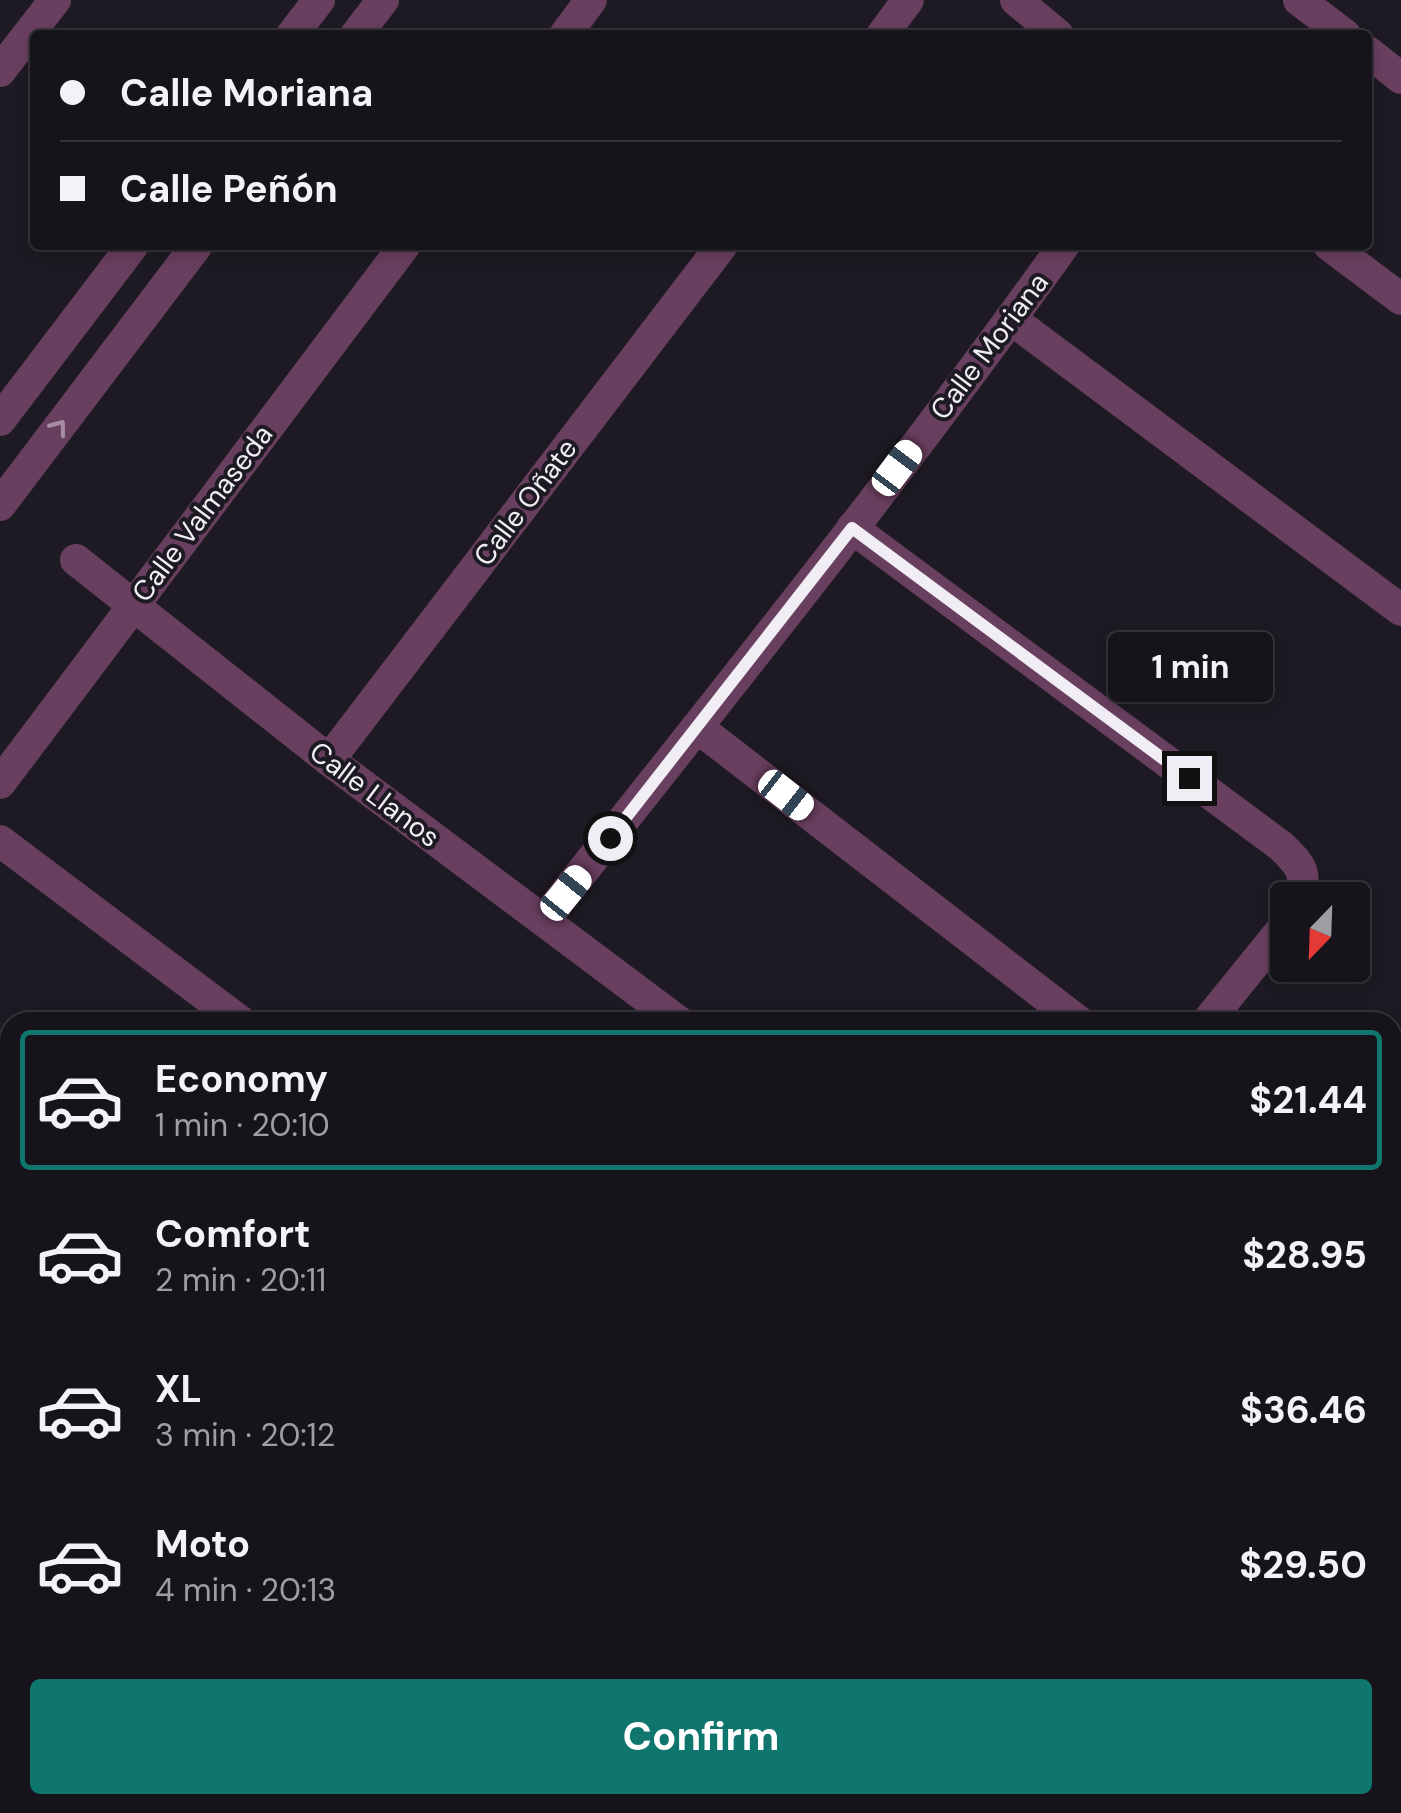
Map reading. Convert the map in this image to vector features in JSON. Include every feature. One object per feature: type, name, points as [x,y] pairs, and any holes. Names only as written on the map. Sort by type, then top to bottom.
[{"type":"street","points":[[32,30],[55,0]]},
{"type":"street","points":[[360,30],[382,0]]},
{"type":"street","points":[[568,30],[591,0]]},
{"type":"street","points":[[886,30],[908,0]]},
{"type":"street","points":[[1016,0],[1052,30]]},
{"type":"street","points":[[1300,0],[1339,30]]},
{"type":"street","points":[[0,71],[30,32]]},
{"type":"street","points":[[1372,55],[1401,78]]},
{"type":"street","points":[[0,420],[129,250]]},
{"type":"street","points":[[0,505],[193,250]]},
{"type":"street","name":"Calle Valmaseda","points":[[0,782],[401,250]]},
{"type":"street","name":"Calle Oñate","points":[[329,760],[718,250]]},
{"type":"street","name":"Calle Moriana","points":[[544,920],[852,528],[1060,250]]},
{"type":"street","points":[[1336,250],[1401,299]]},
{"type":"street","points":[[1011,319],[1401,610]]},
{"type":"street","points":[[852,528],[1281,846],[1298,863],[1301,882]]},
{"type":"street","name":"Calle Llanos","points":[[76,560],[329,760],[666,1012]]},
{"type":"street","points":[[697,727],[1067,1012]]},
{"type":"street","points":[[0,841],[227,1012]]},
{"type":"street","points":[[1215,1012],[1270,944]]},
{"type":"route","points":[[610,838],[852,528],[1189,778]]}]
